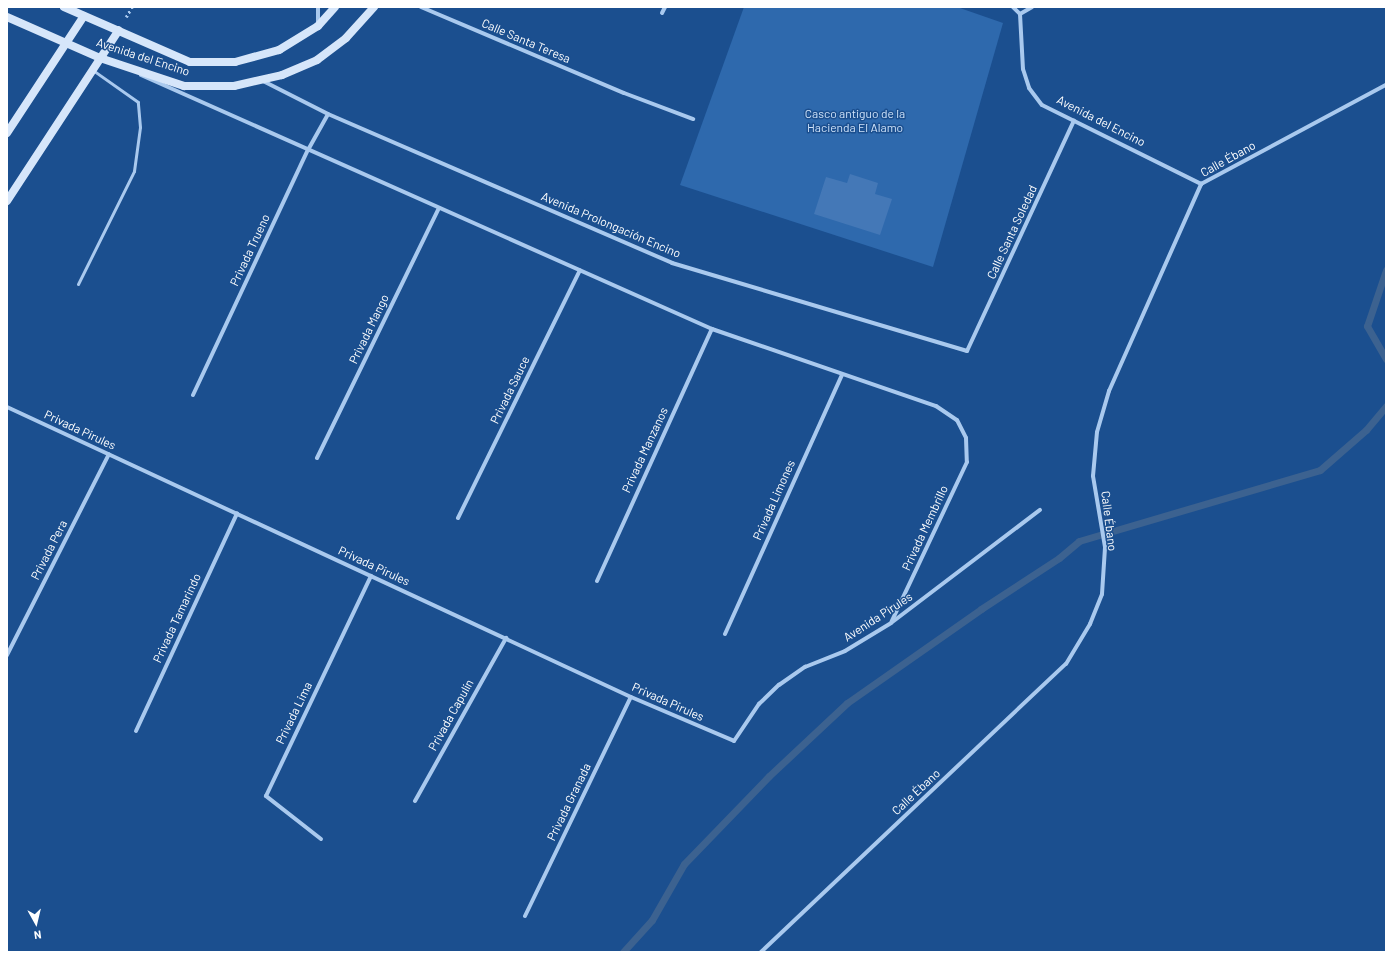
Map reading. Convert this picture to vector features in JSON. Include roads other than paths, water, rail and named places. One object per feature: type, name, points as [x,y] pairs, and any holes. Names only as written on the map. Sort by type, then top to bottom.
[{"type":"street","name":"Avenida del Encino","points":[[64,7],[190,62],[235,62],[279,50],[318,26],[335,7]]},
{"type":"street","points":[[318,7],[318,26]]},
{"type":"street","name":"Avenida del Encino","points":[[7,17],[100,58],[184,86],[234,86],[282,75],[317,60],[346,38],[374,7]]},
{"type":"street","name":"Calle Santa Teresa","points":[[420,7],[624,93],[693,119]]},
{"type":"street","points":[[662,13],[665,7]]},
{"type":"street","points":[[1013,7],[1020,14],[1032,7]]},
{"type":"street","name":"Avenida del Encino","points":[[1020,14],[1023,69],[1029,88],[1042,105],[1201,184]]},
{"type":"street","points":[[7,133],[84,16]]},
{"type":"street","points":[[7,201],[119,30]]},
{"type":"street","points":[[100,58],[250,123],[712,329],[842,375]]},
{"type":"street","name":"Avenida Prolongación Encino","points":[[261,80],[328,114],[672,263],[967,351]]},
{"type":"street","name":"Calle Ébano","points":[[761,952],[1066,664],[1090,624],[1102,594],[1105,547],[1094,469],[1097,432],[1109,391],[1201,184],[1386,85]]},
{"type":"street","name":"Privada Trueno","points":[[193,395],[308,150],[328,114]]},
{"type":"street","name":"Calle Santa Soledad","points":[[967,351],[1074,121]]},
{"type":"street","name":"Privada Mango","points":[[317,458],[439,208]]},
{"type":"street","name":"Privada Sauce","points":[[458,518],[580,270]]},
{"type":"street","name":"Privada Manzanos","points":[[597,581],[712,329]]},
{"type":"street","name":"Privada Membrillo","points":[[842,375],[936,406],[957,420],[966,438],[967,462],[891,623]]},
{"type":"street","name":"Privada Limones","points":[[726,634],[842,375]]},
{"type":"street","name":"Privada Pirules","points":[[7,407],[631,696],[734,741]]},
{"type":"street","name":"Privada Pera","points":[[7,656],[109,454]]},
{"type":"street","name":"Avenida Pirules","points":[[734,741],[759,704],[779,685],[805,667],[845,651],[891,623],[1040,510]]},
{"type":"street","name":"Privada Tamarindo","points":[[136,731],[236,513]]},
{"type":"street","name":"Privada Lima","points":[[321,839],[266,796],[371,576]]},
{"type":"street","name":"Privada Capulín","points":[[415,801],[506,638]]},
{"type":"street","name":"Privada Granada","points":[[525,916],[631,696]]},
{"type":"lane","points":[[78,284],[134,171],[140,127],[138,102],[92,70]]},
{"type":"waterway","points":[[1386,270],[1367,326],[1386,359]]},
{"type":"waterway","points":[[623,952],[652,920],[684,864],[769,776],[847,703],[981,609],[1059,558],[1079,541],[1320,470],[1366,430],[1386,406]]},
{"type":"park label","name":"Casco antiguo de la Hacienda El Alamo","points":[[855,121]]}]
